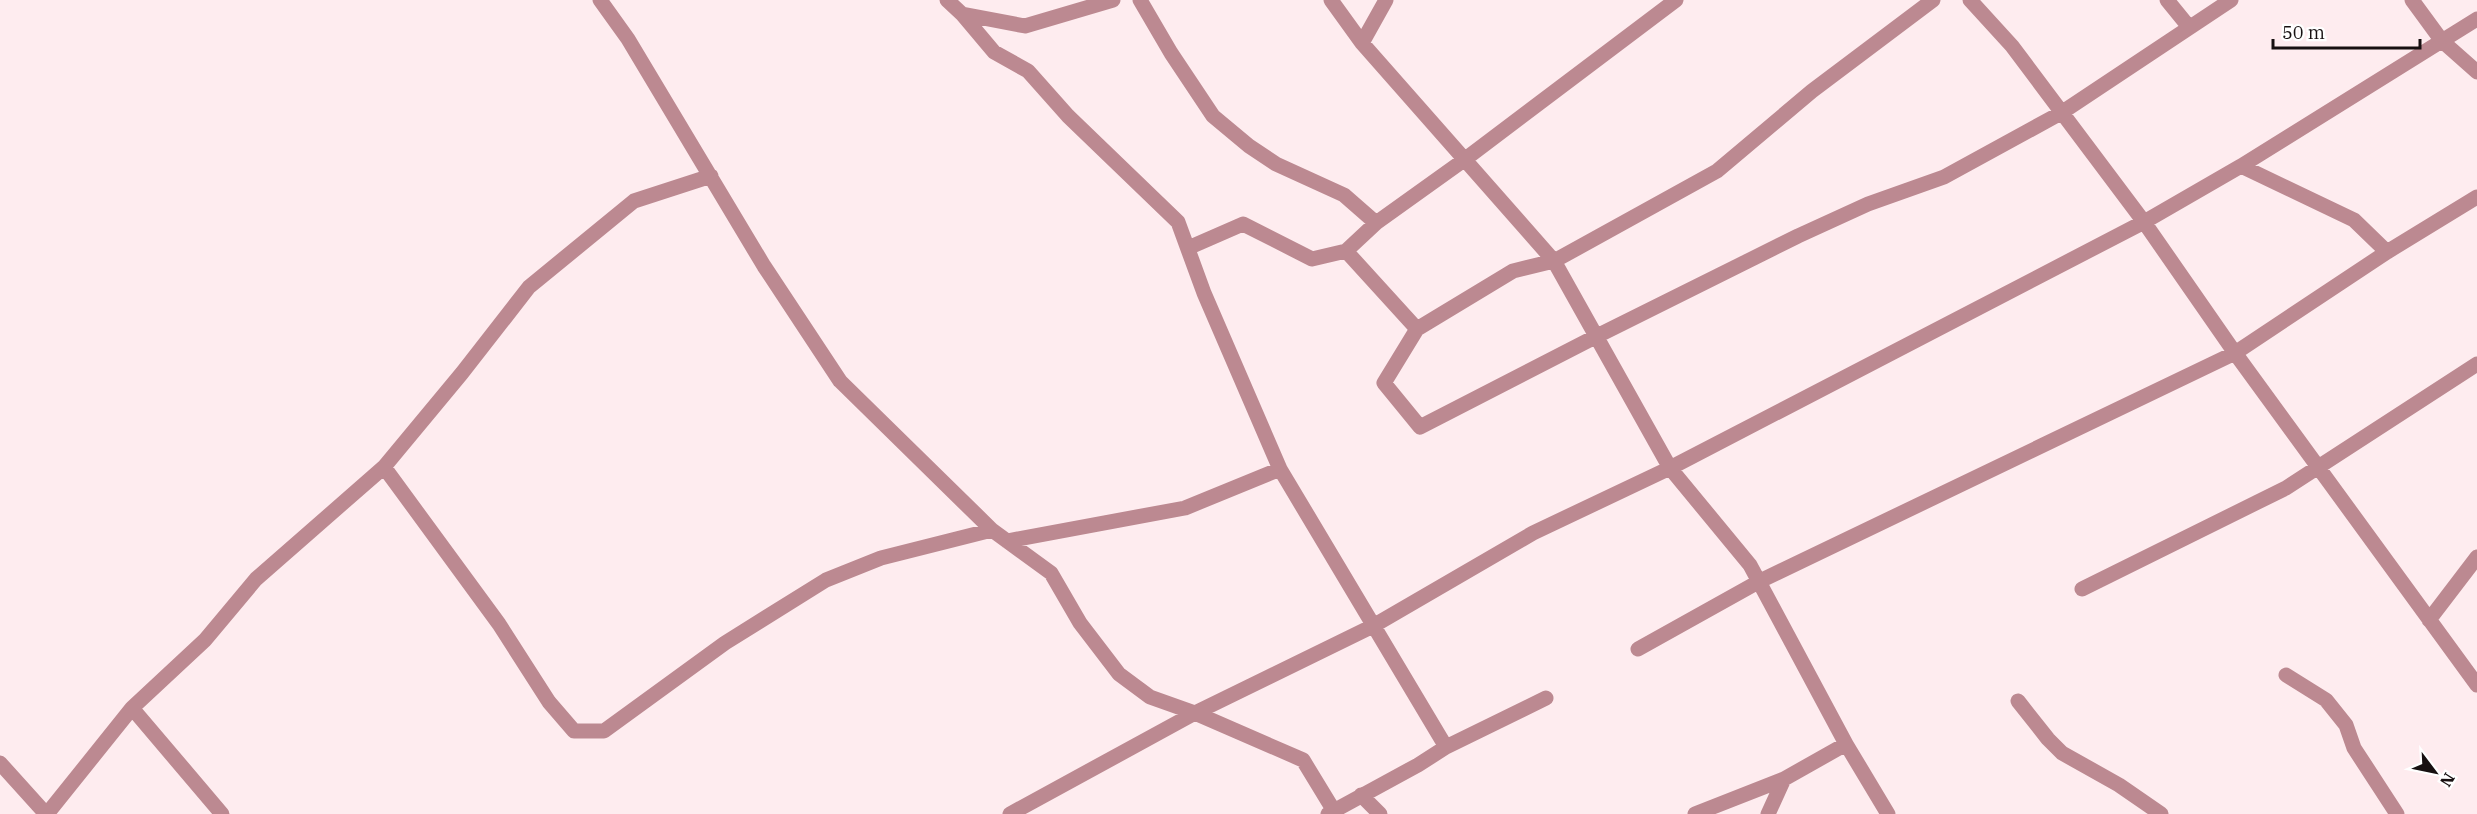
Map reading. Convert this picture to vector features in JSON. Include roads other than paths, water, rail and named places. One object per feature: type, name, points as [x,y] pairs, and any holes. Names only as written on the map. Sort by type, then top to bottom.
[{"type":"street","points":[[600,0],[628,39],[764,266],[840,381],[992,530],[1051,573],[1080,623],[1119,674],[1150,697],[1195,713],[1304,760],[1331,812],[1418,765],[1446,747],[1546,698]]},
{"type":"street","points":[[946,0],[962,14],[994,52],[1028,71],[1068,116],[1178,222],[1204,293],[1280,469],[1446,747]]},
{"type":"street","points":[[962,14],[1025,26],[1113,0]]},
{"type":"street","points":[[1140,0],[1171,53],[1214,116],[1276,164],[1344,195],[1376,223]]},
{"type":"street","points":[[1331,0],[1362,43],[1554,261],[1670,468],[1750,565],[1760,581],[1845,744],[1888,814]]},
{"type":"street","points":[[1362,43],[1386,0]]},
{"type":"street","points":[[1188,248],[1243,224],[1312,258],[1346,251],[1376,223],[1464,160],[1676,0]]},
{"type":"street","points":[[1933,0],[1812,91],[1717,171],[1554,261],[1513,271],[1417,330],[1384,383],[1420,427],[1798,236],[1868,204],[1944,177],[2061,113],[2231,0]]},
{"type":"street","points":[[1970,0],[2012,46],[2144,222],[2235,352],[2477,685]]},
{"type":"street","points":[[2167,0],[2189,27]]},
{"type":"street","points":[[2412,0],[2442,41],[2477,72]]},
{"type":"street","points":[[1010,814],[1195,713],[1373,626],[1533,533],[1670,468],[2144,222],[2241,166],[2477,19]]},
{"type":"street","points":[[2241,166],[2354,220],[2387,252]]},
{"type":"street","points":[[0,763],[46,814],[132,708],[205,640],[256,579],[384,467],[529,287],[634,201],[711,176]]},
{"type":"street","points":[[1638,649],[1760,581],[2235,352],[2387,252],[2477,198]]},
{"type":"street","points":[[1346,251],[1417,330]]},
{"type":"street","points":[[2082,589],[2286,488],[2477,364]]},
{"type":"street","points":[[384,467],[499,624],[549,702],[574,731],[604,730],[725,643],[826,580],[881,558],[992,530]]},
{"type":"street","points":[[1007,541],[1185,507],[1280,469]]},
{"type":"street","points":[[2428,620],[2477,557]]},
{"type":"street","points":[[2286,675],[2326,700],[2346,725],[2354,748],[2397,814]]},
{"type":"street","points":[[2018,701],[2048,740],[2062,753],[2119,785],[2161,814]]},
{"type":"street","points":[[132,708],[222,814]]},
{"type":"street","points":[[1695,814],[1784,779],[1845,744]]},
{"type":"street","points":[[1768,814],[1784,779]]},
{"type":"street","points":[[1361,795],[1380,814]]}]
